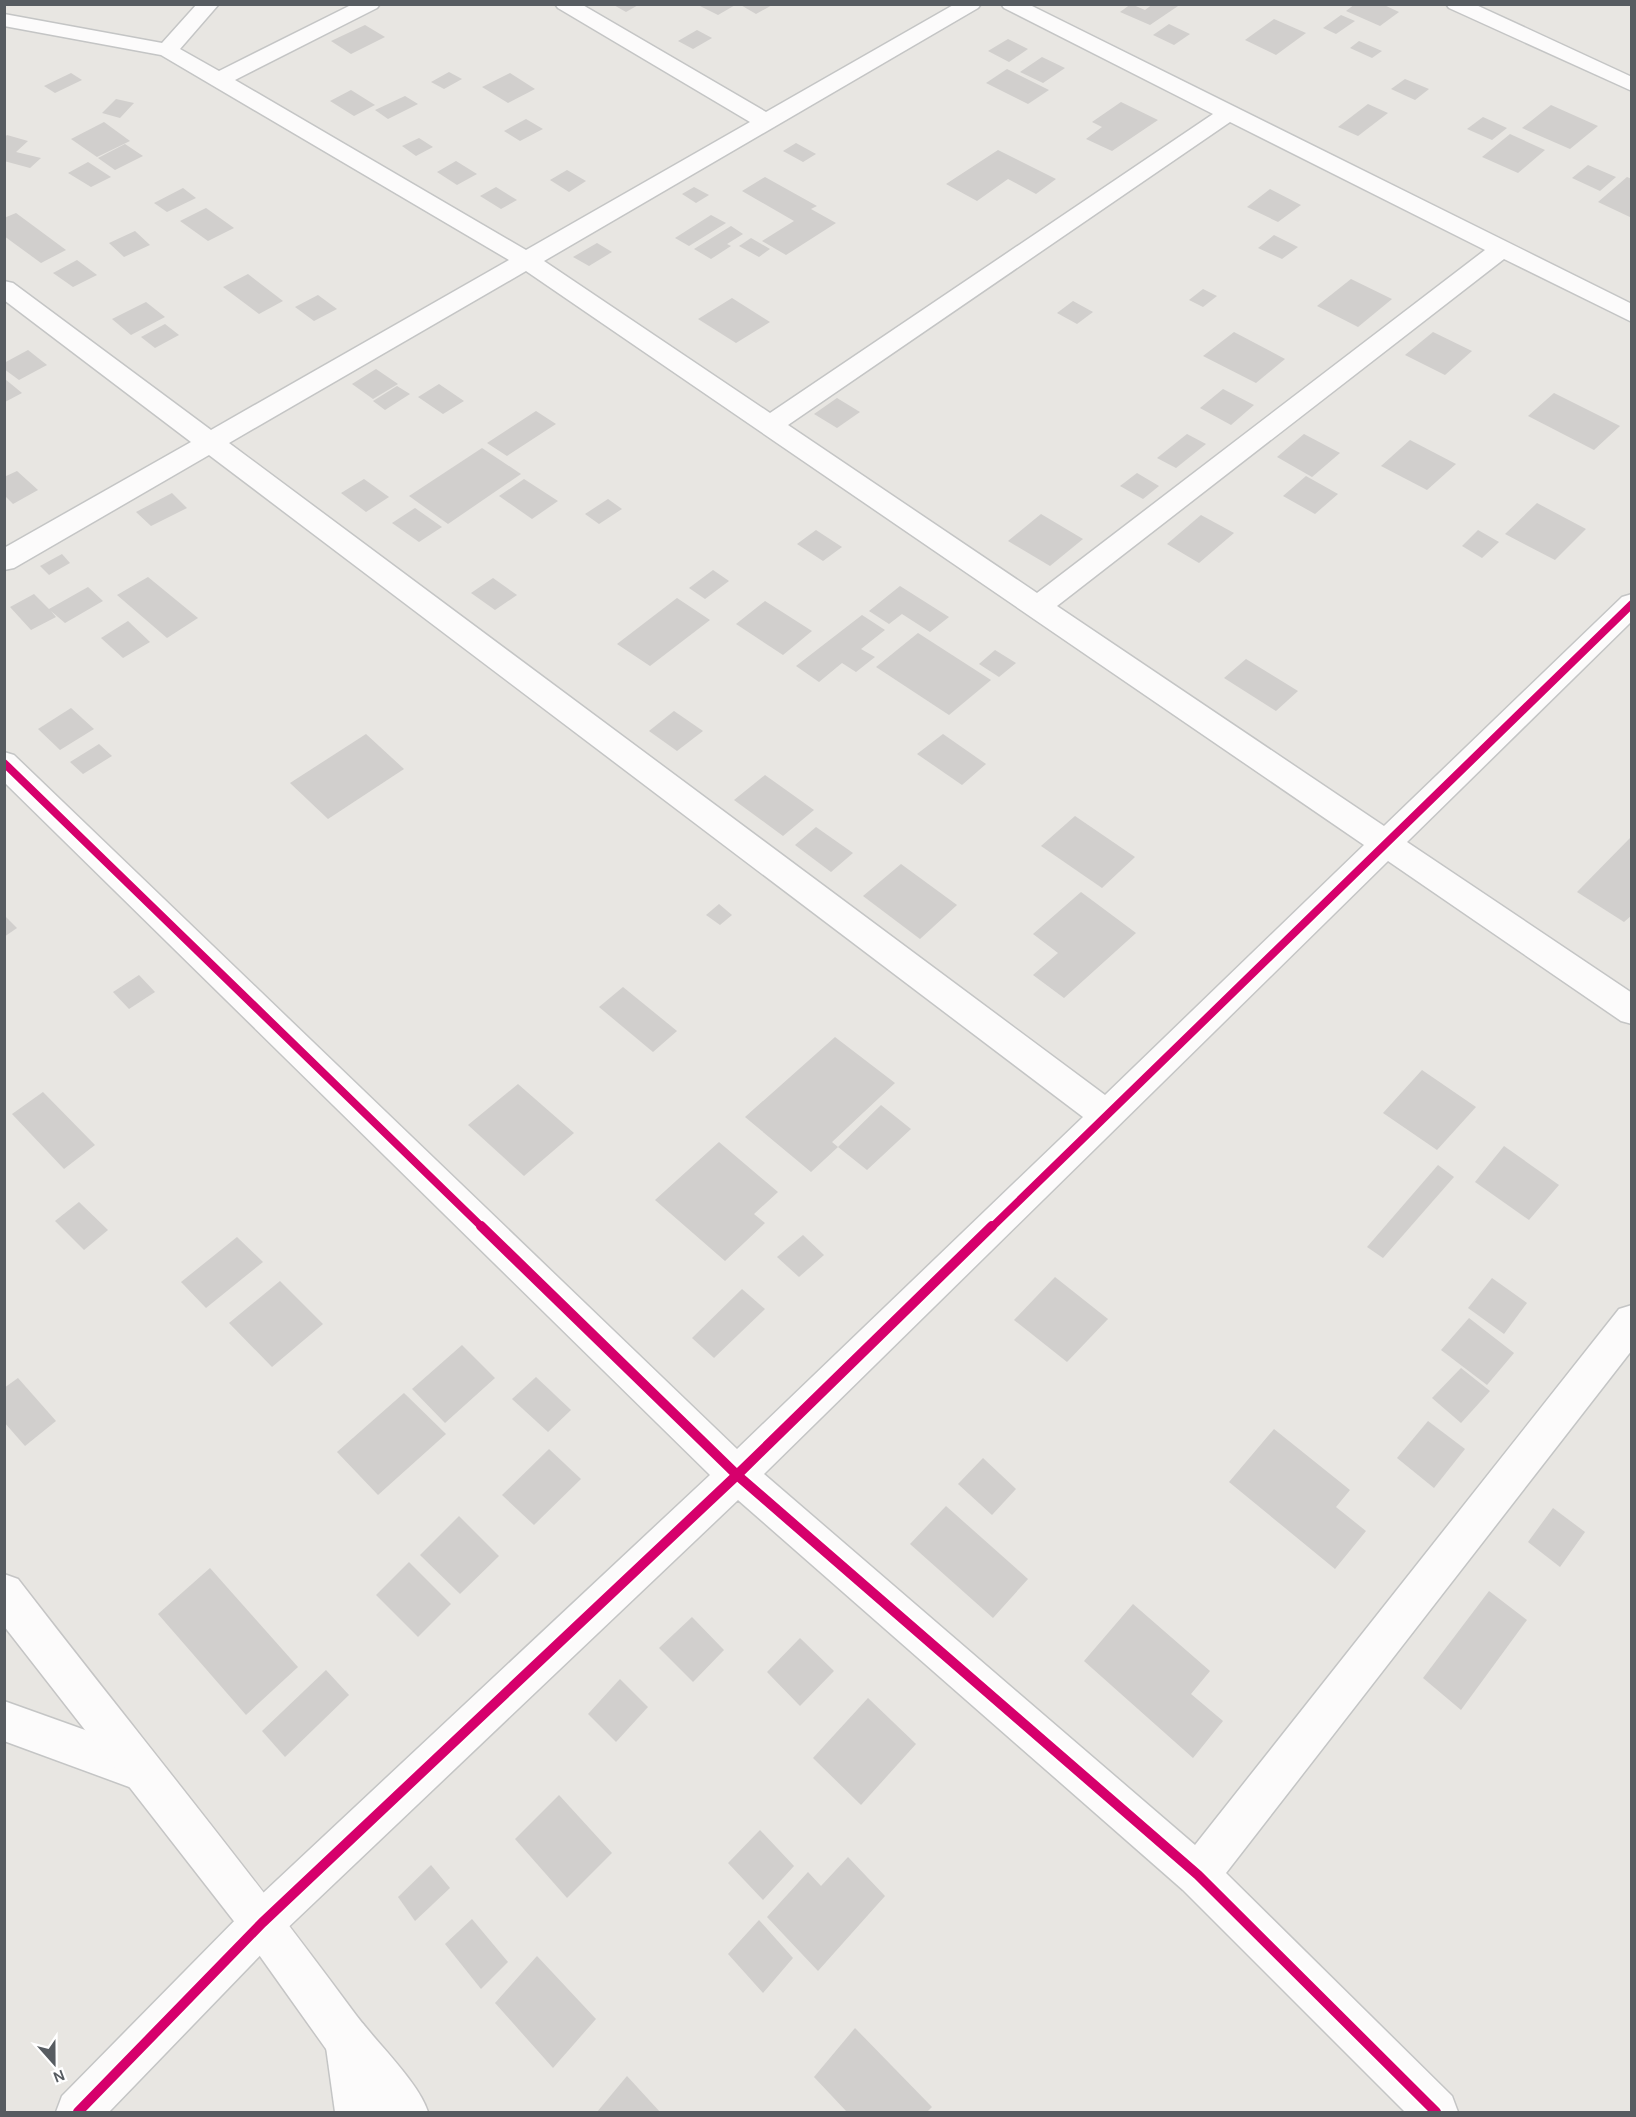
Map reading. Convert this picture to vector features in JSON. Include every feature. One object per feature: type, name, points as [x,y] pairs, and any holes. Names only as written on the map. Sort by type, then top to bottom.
[{"type":"street","points":[[167,50],[209,4]]},
{"type":"street","points":[[218,80],[370,4]]},
{"type":"street","points":[[565,4],[767,122]]},
{"type":"street","points":[[4,561],[213,443],[971,4]]},
{"type":"street","points":[[1011,4],[1632,314]]},
{"type":"street","points":[[1456,4],[1632,85]]},
{"type":"street","points":[[4,20],[167,50],[528,261],[1632,1011]]},
{"type":"street","points":[[770,425],[1229,113]]},
{"type":"street","points":[[1037,607],[1502,249]]},
{"type":"street","points":[[4,288],[1106,1115]]},
{"type":"street","points":[[78,2112],[262,1923],[737,1475],[1385,844],[1626,618]]},
{"type":"street","points":[[4,763],[737,1475],[1198,1875],[1436,2112]]},
{"type":"street","points":[[1198,1875],[1632,1321]]},
{"type":"street","points":[[4,1593],[140,1770],[262,1923],[347,2040],[406,2112]]},
{"type":"street","points":[[4,1722],[140,1770]]},
{"type":"street","points":[[347,2040],[357,2112]]},
{"type":"building","points":[[612,4],[640,4],[626,12]]},
{"type":"building","points":[[702,4],[737,4],[718,15],[700,6]]},
{"type":"building","points":[[739,4],[774,4],[756,14]]},
{"type":"building","points":[[1131,4],[1145,10],[1153,4],[1181,4],[1150,25],[1120,12]]},
{"type":"building","points":[[1355,4],[1382,4],[1399,12],[1380,26],[1346,11]]},
{"type":"building","points":[[1341,15],[1355,21],[1336,34],[1323,28]]},
{"type":"building","points":[[1274,19],[1306,33],[1276,55],[1245,40]]},
{"type":"building","points":[[1169,24],[1190,34],[1174,45],[1153,35]]},
{"type":"building","points":[[365,25],[385,37],[351,54],[331,41]]},
{"type":"building","points":[[697,30],[712,38],[693,49],[678,41]]},
{"type":"building","points":[[1008,39],[1028,49],[1009,62],[988,51]]},
{"type":"building","points":[[1359,41],[1382,51],[1372,58],[1350,48]]},
{"type":"building","points":[[1042,57],[1065,68],[1043,83],[1020,72]]},
{"type":"building","points":[[1007,69],[1049,90],[1028,104],[986,83]]},
{"type":"building","points":[[449,72],[462,79],[444,89],[431,82]]},
{"type":"building","points":[[71,73],[82,80],[55,93],[44,86]]},
{"type":"building","points":[[510,73],[535,89],[508,103],[482,87]]},
{"type":"building","points":[[1405,79],[1429,89],[1415,100],[1391,89]]},
{"type":"building","points":[[351,90],[375,105],[354,116],[330,101]]},
{"type":"building","points":[[405,96],[418,104],[388,119],[375,110]]},
{"type":"building","points":[[116,99],[134,103],[120,118],[102,113]]},
{"type":"building","points":[[1121,102],[1158,120],[1112,151],[1086,139],[1102,127],[1092,122]]},
{"type":"building","points":[[1368,104],[1388,113],[1358,136],[1338,127]]},
{"type":"building","points":[[1551,105],[1598,126],[1570,149],[1522,128]]},
{"type":"building","points":[[1483,117],[1507,128],[1492,140],[1467,129]]},
{"type":"building","points":[[526,119],[543,129],[520,141],[504,131]]},
{"type":"building","points":[[104,122],[130,141],[97,157],[71,139]]},
{"type":"building","points":[[1510,134],[1545,150],[1518,173],[1482,157]]},
{"type":"building","points":[[7,135],[28,141],[16,152],[41,158],[30,168],[4,161],[4,138]]},
{"type":"building","points":[[419,138],[433,147],[416,156],[402,146]]},
{"type":"building","points":[[796,143],[816,154],[803,162],[783,151]]},
{"type":"building","points":[[125,144],[143,156],[115,170],[98,158]]},
{"type":"building","points":[[998,150],[1056,179],[1036,194],[1008,179],[977,201],[946,184]]},
{"type":"building","points":[[456,161],[477,174],[457,185],[437,172]]},
{"type":"building","points":[[88,162],[111,177],[91,187],[68,173]]},
{"type":"building","points":[[1588,165],[1616,177],[1600,191],[1572,178]]},
{"type":"building","points":[[567,170],[586,181],[569,192],[550,180]]},
{"type":"building","points":[[765,177],[817,206],[811,209],[836,223],[786,255],[762,241],[794,221],[742,191]]},
{"type":"building","points":[[1627,177],[1632,179],[1632,218],[1598,202]]},
{"type":"building","points":[[496,187],[517,200],[501,209],[480,196]]},
{"type":"building","points":[[694,187],[709,195],[696,203],[682,194]]},
{"type":"building","points":[[183,188],[196,198],[167,212],[154,203]]},
{"type":"building","points":[[1270,189],[1301,205],[1278,222],[1247,207]]},
{"type":"building","points":[[206,208],[234,228],[208,241],[180,221]]},
{"type":"building","points":[[16,213],[66,250],[41,263],[4,236],[4,218]]},
{"type":"building","points":[[711,215],[726,223],[689,246],[675,238]]},
{"type":"building","points":[[731,226],[743,234],[727,244],[731,246],[711,259],[694,249]]},
{"type":"building","points":[[135,231],[150,245],[124,257],[109,243]]},
{"type":"building","points":[[1274,235],[1298,247],[1282,259],[1258,248]]},
{"type":"building","points":[[751,238],[770,249],[759,257],[739,246]]},
{"type":"building","points":[[597,243],[612,252],[589,266],[573,257]]},
{"type":"building","points":[[77,260],[97,275],[73,287],[53,273]]},
{"type":"building","points":[[248,274],[283,301],[259,314],[223,287]]},
{"type":"building","points":[[1351,279],[1392,299],[1358,327],[1317,306]]},
{"type":"building","points":[[1203,289],[1217,296],[1203,307],[1189,300]]},
{"type":"building","points":[[318,295],[337,309],[314,321],[295,307]]},
{"type":"building","points":[[732,298],[770,322],[736,343],[698,319]]},
{"type":"building","points":[[1073,301],[1093,312],[1077,324],[1057,313]]},
{"type":"building","points":[[146,302],[165,317],[131,335],[112,319]]},
{"type":"building","points":[[165,324],[179,335],[155,348],[141,337]]},
{"type":"building","points":[[1234,332],[1285,359],[1256,383],[1203,356]]},
{"type":"building","points":[[1433,332],[1472,351],[1445,375],[1405,355]]},
{"type":"building","points":[[28,350],[47,365],[19,380],[4,369],[4,363]]},
{"type":"building","points":[[376,369],[398,384],[373,399],[352,384]]},
{"type":"building","points":[[5,379],[22,393],[5,402]]},
{"type":"building","points":[[439,384],[464,401],[443,414],[418,397]]},
{"type":"building","points":[[397,386],[410,394],[385,410],[373,401]]},
{"type":"building","points":[[1223,389],[1254,405],[1231,425],[1200,408]]},
{"type":"building","points":[[1554,393],[1620,426],[1594,450],[1528,416]]},
{"type":"building","points":[[837,398],[860,412],[837,428],[814,414]]},
{"type":"building","points":[[536,411],[556,424],[507,456],[487,443]]},
{"type":"building","points":[[1187,434],[1206,444],[1176,468],[1157,458]]},
{"type":"building","points":[[1304,434],[1340,453],[1312,477],[1277,457]]},
{"type":"building","points":[[1410,440],[1456,464],[1427,490],[1381,466]]},
{"type":"building","points":[[482,448],[521,474],[448,524],[409,496]]},
{"type":"building","points":[[17,471],[38,490],[13,504],[4,495],[4,477]]},
{"type":"building","points":[[1137,473],[1159,486],[1143,499],[1120,486]]},
{"type":"building","points":[[1306,476],[1338,494],[1315,514],[1283,496]]},
{"type":"building","points":[[364,479],[389,497],[366,512],[341,493]]},
{"type":"building","points":[[524,479],[558,501],[532,519],[499,496]]},
{"type":"building","points":[[172,493],[187,508],[151,526],[136,512]]},
{"type":"building","points":[[608,499],[622,509],[599,524],[585,514]]},
{"type":"building","points":[[1537,503],[1586,529],[1555,560],[1505,534]]},
{"type":"building","points":[[415,508],[442,527],[419,542],[392,523]]},
{"type":"building","points":[[1041,514],[1083,539],[1050,566],[1008,541]]},
{"type":"building","points":[[1201,515],[1234,533],[1199,563],[1167,544]]},
{"type":"building","points":[[816,530],[842,547],[823,561],[797,544]]},
{"type":"building","points":[[1478,530],[1499,542],[1482,558],[1462,546]]},
{"type":"building","points":[[62,554],[70,563],[49,575],[40,566]]},
{"type":"building","points":[[713,570],[729,581],[705,599],[689,588]]},
{"type":"building","points":[[148,577],[198,618],[167,638],[117,595]]},
{"type":"building","points":[[493,578],[517,595],[495,610],[471,593]]},
{"type":"building","points":[[900,586],[949,617],[930,632],[902,614],[889,624],[869,611]]},
{"type":"building","points":[[88,587],[103,601],[65,623],[51,611],[56,617],[31,630],[10,607],[34,594],[49,609]]},
{"type":"building","points":[[677,598],[710,620],[650,666],[617,644]]},
{"type":"building","points":[[765,601],[812,631],[783,655],[736,624]]},
{"type":"building","points":[[862,615],[885,630],[861,649],[875,657],[856,672],[842,663],[819,682],[796,666]]},
{"type":"building","points":[[128,621],[150,642],[123,658],[101,638]]},
{"type":"building","points":[[918,633],[991,680],[949,715],[876,667]]},
{"type":"building","points":[[995,650],[1016,663],[999,677],[979,664]]},
{"type":"building","points":[[1246,659],[1298,691],[1276,711],[1224,678]]},
{"type":"building","points":[[71,708],[94,729],[60,750],[38,729]]},
{"type":"building","points":[[674,711],[703,731],[677,751],[649,731]]},
{"type":"building","points":[[366,734],[404,769],[328,819],[290,783]]},
{"type":"building","points":[[943,734],[986,764],[962,785],[917,754]]},
{"type":"building","points":[[99,744],[112,756],[83,774],[70,762]]},
{"type":"building","points":[[765,775],[814,810],[783,836],[734,800]]},
{"type":"building","points":[[1075,816],[1135,857],[1102,888],[1041,846]]},
{"type":"building","points":[[816,827],[853,853],[831,872],[795,845]]},
{"type":"building","points":[[1632,836],[1632,915],[1624,922],[1577,892]]},
{"type":"building","points":[[901,864],[957,905],[920,939],[863,896]]},
{"type":"building","points":[[1081,892],[1136,933],[1064,998],[1033,975],[1058,953],[1033,934]]},
{"type":"building","points":[[719,904],[732,915],[720,925],[706,915]]},
{"type":"building","points":[[4,915],[17,928],[4,937]]},
{"type":"building","points":[[139,975],[155,992],[129,1009],[113,992]]},
{"type":"building","points":[[623,987],[677,1031],[653,1052],[599,1007]]},
{"type":"building","points":[[835,1037],[895,1083],[832,1142],[838,1147],[811,1172],[745,1117]]},
{"type":"building","points":[[1422,1070],[1476,1107],[1437,1150],[1383,1113]]},
{"type":"building","points":[[518,1084],[574,1133],[524,1176],[468,1125]]},
{"type":"building","points":[[43,1092],[95,1145],[64,1169],[12,1114]]},
{"type":"building","points":[[881,1105],[911,1129],[867,1170],[838,1147]]},
{"type":"building","points":[[719,1142],[778,1192],[754,1214],[765,1223],[725,1261],[655,1200]]},
{"type":"building","points":[[1504,1146],[1559,1185],[1529,1220],[1475,1182]]},
{"type":"building","points":[[1438,1165],[1454,1177],[1383,1258],[1367,1247]]},
{"type":"building","points":[[79,1202],[108,1230],[84,1250],[55,1221]]},
{"type":"building","points":[[803,1235],[824,1255],[799,1277],[777,1257]]},
{"type":"building","points":[[237,1237],[263,1262],[206,1308],[181,1282]]},
{"type":"building","points":[[1055,1277],[1108,1319],[1067,1362],[1014,1320]]},
{"type":"building","points":[[1492,1278],[1527,1303],[1504,1334],[1468,1308]]},
{"type":"building","points":[[280,1281],[323,1324],[272,1367],[229,1323]]},
{"type":"building","points":[[742,1289],[765,1309],[714,1358],[692,1338]]},
{"type":"building","points":[[1469,1318],[1514,1353],[1487,1385],[1441,1350]]},
{"type":"building","points":[[462,1345],[495,1378],[445,1423],[412,1389]]},
{"type":"building","points":[[1461,1368],[1490,1391],[1461,1423],[1432,1398]]},
{"type":"building","points":[[536,1377],[571,1410],[548,1432],[512,1399]]},
{"type":"building","points":[[18,1378],[56,1421],[25,1446],[4,1422],[4,1388]]},
{"type":"building","points":[[404,1393],[446,1434],[378,1495],[337,1452]]},
{"type":"building","points":[[1428,1421],[1465,1449],[1434,1488],[1397,1458]]},
{"type":"building","points":[[1274,1429],[1350,1490],[1336,1507],[1366,1531],[1335,1569],[1229,1482]]},
{"type":"building","points":[[549,1449],[581,1479],[534,1525],[502,1495]]},
{"type":"building","points":[[983,1458],[1016,1489],[992,1515],[958,1484]]},
{"type":"building","points":[[946,1506],[1028,1579],[993,1618],[910,1544]]},
{"type":"building","points":[[1553,1508],[1585,1532],[1560,1567],[1528,1542]]},
{"type":"building","points":[[459,1516],[499,1556],[460,1594],[420,1555]]},
{"type":"building","points":[[409,1562],[451,1604],[418,1637],[376,1595]]},
{"type":"building","points":[[210,1568],[298,1667],[246,1715],[158,1614]]},
{"type":"building","points":[[1489,1591],[1527,1620],[1461,1710],[1423,1678]]},
{"type":"building","points":[[1133,1604],[1210,1671],[1191,1694],[1223,1721],[1193,1758],[1084,1661]]},
{"type":"building","points":[[692,1617],[724,1650],[693,1682],[659,1648]]},
{"type":"building","points":[[800,1638],[834,1671],[800,1706],[767,1672]]},
{"type":"building","points":[[326,1670],[349,1695],[285,1757],[262,1731]]},
{"type":"building","points":[[620,1679],[648,1707],[616,1742],[588,1714]]},
{"type":"building","points":[[868,1698],[916,1744],[861,1805],[813,1758]]},
{"type":"building","points":[[559,1795],[612,1853],[567,1898],[515,1839]]},
{"type":"building","points":[[760,1830],[794,1866],[763,1900],[728,1863]]},
{"type":"building","points":[[848,1857],[885,1896],[818,1971],[767,1917],[808,1872],[821,1886]]},
{"type":"building","points":[[431,1865],[450,1888],[415,1921],[398,1897]]},
{"type":"building","points":[[472,1919],[508,1962],[481,1989],[445,1944]]},
{"type":"building","points":[[759,1920],[793,1958],[763,1993],[728,1954]]},
{"type":"building","points":[[537,1956],[596,2019],[553,2068],[495,2003]]},
{"type":"building","points":[[855,2028],[932,2107],[927,2112],[847,2112],[814,2077]]},
{"type":"building","points":[[627,2076],[660,2112],[597,2112]]},
{"type":"cycle path","points":[[78,2112],[262,1923],[737,1475],[1632,604]]},
{"type":"cycle path","points":[[4,763],[737,1475],[1198,1875],[1436,2112]]}]
